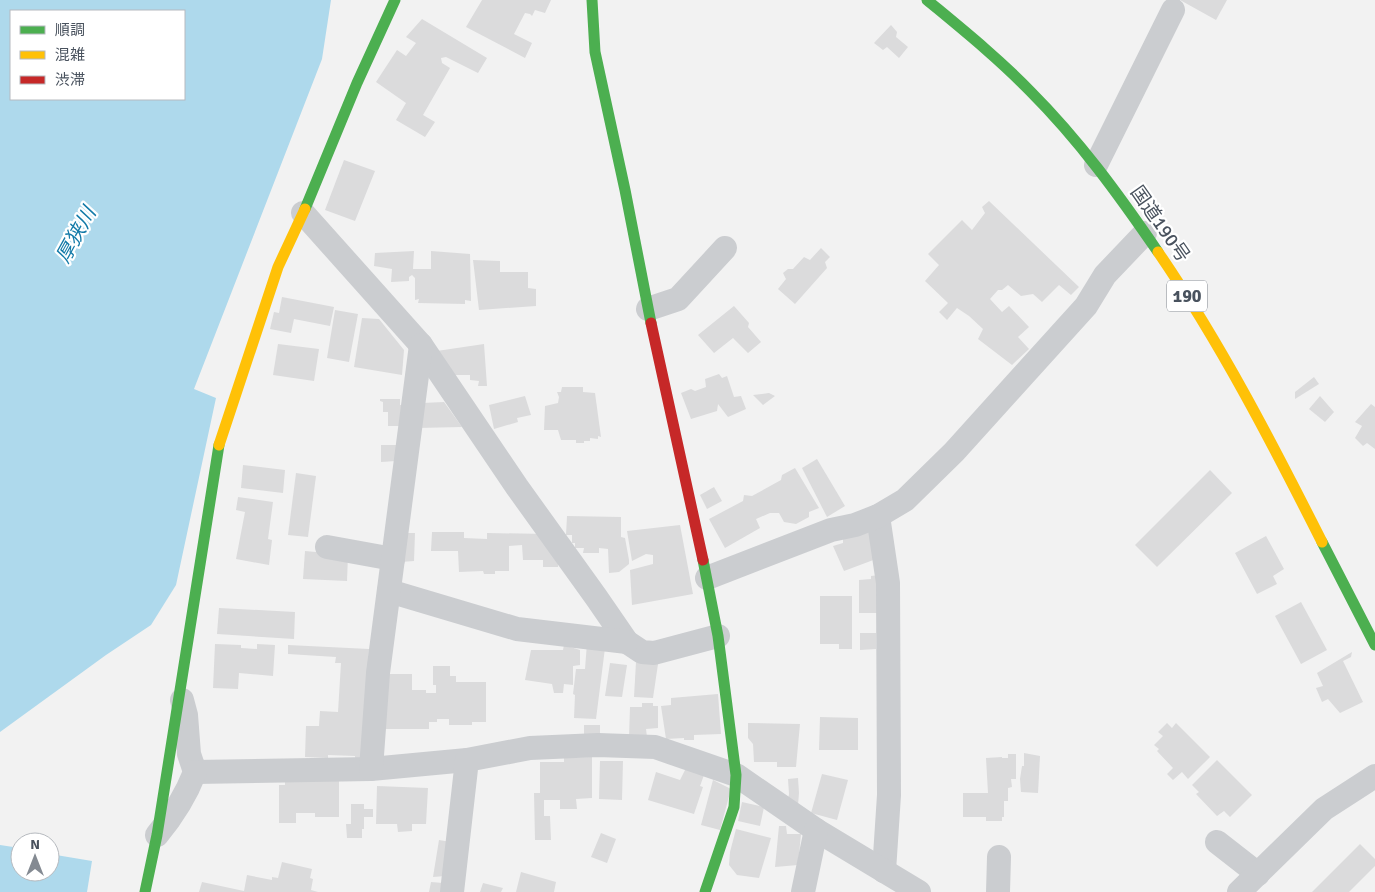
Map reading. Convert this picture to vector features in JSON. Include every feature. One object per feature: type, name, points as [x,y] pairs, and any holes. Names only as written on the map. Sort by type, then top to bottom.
[{"type":"main road","points":[[145,892],[157,835],[220,441],[278,267],[303,213],[357,83],[396,0]]},
{"type":"main road","points":[[592,0],[595,52],[718,636],[736,775],[734,807],[705,892]]},
{"type":"main road","name":"国道190号","points":[[927,0],[990,52],[1048,110],[1096,165],[1177,278],[1219,348],[1272,446],[1375,645]]},
{"type":"street","points":[[1096,165],[1173,10]]},
{"type":"street","points":[[303,213],[421,346],[516,487],[627,642],[642,652],[654,653],[718,636]]},
{"type":"street","points":[[707,578],[831,530],[855,525],[878,516],[905,500],[954,452],[1086,306],[1105,275],[1145,233]]},
{"type":"street","points":[[648,309],[678,299],[725,248]]},
{"type":"street","points":[[371,769],[378,673],[421,346]]},
{"type":"street","points":[[878,516],[888,583],[889,795],[884,871]]},
{"type":"street","points":[[328,547],[393,560]]},
{"type":"street","points":[[389,591],[517,629],[627,642]]},
{"type":"street","points":[[157,835],[177,808],[195,772],[189,754],[186,715],[179,690]]},
{"type":"street","points":[[195,772],[371,769],[467,760],[530,748],[598,745],[655,747],[736,775],[816,830],[919,892]]},
{"type":"street","points":[[452,892],[467,760]]},
{"type":"street","points":[[1239,892],[1324,810],[1375,776]]},
{"type":"street","points":[[803,892],[816,830]]},
{"type":"street","points":[[1217,842],[1258,874]]},
{"type":"street","points":[[998,892],[999,857]]},
{"type":"water","name":"厚狭川","points":[[0,0],[331,0],[322,59],[194,389],[216,398],[176,585],[151,625],[106,655],[0,732]]},
{"type":"water","points":[[0,845],[10,846],[10,882],[60,882],[60,856],[92,861],[87,892],[0,892]]},
{"type":"building","points":[[482,0],[551,0],[545,13],[535,10],[532,16],[525,13],[514,34],[532,43],[525,58],[466,27]]},
{"type":"building","points":[[1180,0],[1227,0],[1216,20]]},
{"type":"building","points":[[422,19],[487,58],[478,73],[446,57],[441,58],[442,63],[450,68],[423,115],[435,122],[425,137],[396,120],[406,103],[376,82],[397,50],[406,56],[416,43],[406,37]]},
{"type":"building","points":[[891,25],[897,32],[896,37],[908,47],[899,58],[887,47],[883,50],[874,43]]},
{"type":"building","points":[[344,160],[375,171],[355,221],[325,210]]},
{"type":"building","points":[[989,201],[1079,287],[1071,295],[1059,285],[1042,302],[1033,294],[1021,296],[1008,285],[1002,290],[998,290],[990,299],[1002,312],[1009,306],[1029,327],[1018,337],[1029,349],[1012,365],[978,339],[983,329],[969,316],[957,308],[947,320],[939,312],[948,303],[925,281],[939,265],[928,254],[962,220],[972,230],[985,213],[982,207]]},
{"type":"building","points":[[821,248],[830,257],[825,262],[827,268],[795,304],[778,289],[786,279],[783,273],[788,269],[793,269],[804,257],[810,260]]},
{"type":"building","points":[[414,251],[413,269],[431,269],[431,251],[470,254],[471,301],[465,300],[465,304],[418,303],[419,299],[415,300],[415,278],[412,275],[409,277],[409,281],[391,282],[392,269],[374,266],[375,253]]},
{"type":"building","points":[[473,260],[500,261],[500,272],[528,272],[528,288],[536,289],[536,306],[479,310]]},
{"type":"building","points":[[282,297],[334,307],[330,326],[294,319],[291,333],[270,329],[274,312],[279,313]]},
{"type":"building","points":[[734,306],[749,323],[748,327],[761,342],[748,353],[733,338],[714,353],[698,335]]},
{"type":"building","points":[[335,310],[358,314],[349,362],[327,358]]},
{"type":"building","points":[[362,318],[379,319],[404,350],[402,375],[354,367]]},
{"type":"building","points":[[278,344],[319,349],[314,381],[273,375]]},
{"type":"building","points":[[484,344],[487,386],[478,386],[479,381],[470,380],[470,375],[444,375],[430,352]]},
{"type":"building","points":[[719,374],[722,378],[727,376],[734,397],[741,396],[746,409],[728,417],[718,404],[717,411],[691,419],[681,393],[691,389],[695,391],[706,387],[705,379]]},
{"type":"building","points":[[1314,377],[1319,384],[1295,399],[1295,392]]},
{"type":"building","points":[[562,387],[583,387],[583,392],[595,393],[601,437],[598,436],[598,439],[590,438],[590,441],[584,441],[584,443],[576,443],[576,440],[561,440],[558,430],[544,430],[545,406],[558,403],[559,397],[557,392],[561,392]]},
{"type":"building","points":[[769,393],[775,396],[763,405],[753,395]]},
{"type":"building","points":[[525,396],[531,415],[517,418],[518,422],[494,429],[489,405]]},
{"type":"building","points":[[1320,396],[1334,412],[1325,422],[1309,409]]},
{"type":"building","points":[[380,399],[400,399],[400,405],[404,405],[404,426],[388,426],[388,412],[383,412],[383,402]]},
{"type":"building","points":[[444,402],[462,427],[417,428],[422,403]]},
{"type":"building","points":[[1371,404],[1375,407],[1375,449],[1367,443],[1363,446],[1355,438],[1362,426],[1355,422]]},
{"type":"building","points":[[381,445],[396,445],[396,461],[381,462]]},
{"type":"building","points":[[817,459],[845,506],[827,517],[802,468]]},
{"type":"building","points":[[243,465],[285,470],[283,493],[241,488]]},
{"type":"building","points":[[795,468],[819,508],[809,512],[809,517],[796,524],[784,522],[779,513],[770,513],[756,519],[760,528],[725,548],[709,519],[743,501],[744,495],[752,496],[781,480],[782,475]]},
{"type":"building","points":[[1210,470],[1232,493],[1157,567],[1135,545]]},
{"type":"building","points":[[296,473],[316,476],[308,537],[288,535]]},
{"type":"building","points":[[714,487],[722,501],[707,509],[700,495]]},
{"type":"building","points":[[238,497],[273,502],[268,539],[272,540],[269,565],[236,559],[245,512],[236,510]]},
{"type":"building","points":[[567,516],[621,517],[621,537],[625,538],[629,564],[619,572],[609,573],[608,549],[599,548],[599,553],[583,553],[584,548],[575,548],[575,543],[572,543],[572,535],[566,535]]},
{"type":"building","points":[[680,525],[693,594],[632,605],[630,570],[653,564],[653,555],[646,554],[632,561],[627,531]]},
{"type":"building","points":[[868,529],[876,559],[844,571],[833,546],[843,543],[843,537]]},
{"type":"building","points":[[432,532],[464,532],[464,538],[487,539],[487,533],[546,534],[559,558],[558,567],[543,567],[543,560],[523,560],[522,545],[509,546],[509,571],[495,571],[495,574],[484,574],[483,571],[459,572],[458,551],[431,551]]},
{"type":"building","points":[[406,533],[415,533],[414,561],[401,562]]},
{"type":"building","points":[[1266,536],[1284,569],[1273,576],[1277,584],[1257,594],[1235,553]]},
{"type":"building","points":[[305,551],[348,555],[347,581],[303,579]]},
{"type":"building","points":[[879,575],[879,613],[859,613],[859,580],[871,579],[871,576]]},
{"type":"building","points":[[820,596],[852,596],[852,649],[839,649],[839,644],[820,644]]},
{"type":"building","points":[[1301,602],[1327,650],[1301,664],[1275,616]]},
{"type":"building","points":[[219,608],[295,612],[294,639],[217,634]]},
{"type":"building","points":[[860,633],[876,633],[876,649],[860,650]]},
{"type":"building","points":[[587,643],[605,648],[596,719],[574,718],[575,695],[573,694],[576,669],[585,669]]},
{"type":"building","points":[[215,644],[241,645],[241,648],[257,649],[257,644],[275,645],[273,676],[239,673],[238,689],[213,688]]},
{"type":"building","points":[[288,645],[369,649],[363,760],[355,759],[355,756],[328,755],[328,758],[305,757],[306,726],[319,726],[320,711],[338,712],[341,663],[335,663],[336,657],[288,654]]},
{"type":"building","points":[[564,645],[580,650],[580,665],[573,666],[573,685],[564,684],[563,693],[554,693],[552,684],[525,680],[531,650],[563,650]]},
{"type":"building","points":[[1352,652],[1351,657],[1343,661],[1363,702],[1340,713],[1328,699],[1322,702],[1316,688],[1323,686],[1317,673]]},
{"type":"building","points":[[636,662],[658,664],[653,698],[634,697]]},
{"type":"building","points":[[610,663],[627,665],[622,697],[605,696]]},
{"type":"building","points":[[433,666],[450,666],[450,676],[456,676],[456,682],[486,682],[486,722],[472,722],[472,725],[449,725],[449,719],[437,719],[437,722],[429,722],[429,729],[384,729],[385,674],[412,674],[412,690],[426,690],[426,693],[436,693],[436,685],[433,685]]},
{"type":"building","points":[[718,694],[721,734],[694,735],[694,740],[684,740],[684,738],[666,739],[661,706],[671,705],[671,698]]},
{"type":"building","points":[[642,703],[653,703],[653,706],[658,706],[658,728],[646,729],[647,737],[629,738],[630,707],[642,707]]},
{"type":"building","points":[[820,717],[858,718],[858,750],[819,750]]},
{"type":"building","points":[[748,723],[800,724],[796,767],[777,767],[777,762],[754,762],[753,744],[748,738]]},
{"type":"building","points":[[1167,723],[1172,728],[1176,723],[1210,757],[1188,779],[1182,772],[1173,780],[1167,774],[1173,768],[1157,751],[1159,749],[1154,745],[1163,736],[1158,732]]},
{"type":"building","points":[[584,725],[600,725],[600,736],[584,736]]},
{"type":"building","points":[[1024,753],[1040,756],[1038,793],[1021,792],[1020,779],[1022,766],[1024,766]]},
{"type":"building","points":[[1008,754],[1016,754],[1016,779],[1011,779],[1012,787],[1008,788],[1008,801],[1004,801],[1004,817],[1002,817],[1002,821],[986,821],[986,817],[963,817],[963,793],[988,793],[986,758],[1008,758]]},
{"type":"building","points":[[592,757],[592,798],[576,799],[577,809],[560,809],[560,800],[544,800],[544,816],[550,816],[551,840],[535,840],[534,793],[540,793],[540,762],[564,762],[564,758]]},
{"type":"building","points":[[1217,760],[1252,795],[1230,817],[1224,811],[1217,816],[1196,794],[1199,792],[1192,785]]},
{"type":"building","points":[[600,761],[623,761],[622,800],[599,799]]},
{"type":"building","points":[[686,768],[704,775],[700,786],[703,787],[694,814],[648,800],[656,772],[680,780]]},
{"type":"building","points":[[822,774],[848,780],[837,820],[811,813]]},
{"type":"building","points":[[285,778],[339,778],[339,817],[315,817],[315,813],[296,813],[296,823],[279,823],[279,785],[285,785]]},
{"type":"building","points":[[798,778],[798,805],[787,804],[789,794],[788,779]]},
{"type":"building","points":[[713,780],[731,789],[720,830],[701,825]]},
{"type":"building","points":[[377,786],[428,788],[426,824],[412,824],[412,831],[398,832],[397,824],[376,824]]},
{"type":"building","points":[[742,802],[764,807],[760,826],[738,821]]},
{"type":"building","points":[[351,804],[364,804],[364,809],[373,809],[373,817],[364,817],[362,838],[347,838],[346,824],[351,824]]},
{"type":"building","points":[[779,826],[786,826],[787,834],[801,834],[798,865],[775,867]]},
{"type":"building","points":[[736,829],[771,838],[759,878],[737,875],[729,865]]},
{"type":"building","points":[[601,833],[616,839],[607,863],[591,857]]},
{"type":"building","points":[[439,840],[451,842],[445,876],[433,877]]},
{"type":"building","points":[[1360,844],[1375,859],[1375,866],[1349,892],[1312,892]]},
{"type":"building","points":[[282,862],[312,869],[310,878],[313,879],[311,890],[318,892],[199,892],[202,882],[244,891],[247,875],[272,880],[272,877],[278,878]]},
{"type":"building","points":[[521,872],[556,882],[554,892],[516,892]]},
{"type":"building","points":[[431,882],[443,883],[442,892],[429,892]]},
{"type":"building","points":[[483,883],[503,888],[501,892],[480,892]]},
{"type":"traffic: fast","points":[[305,209],[357,83],[395,0]]},
{"type":"traffic: fast","points":[[592,0],[595,52],[651,323]]},
{"type":"traffic: fast","points":[[927,0],[993,55],[1048,110],[1098,168],[1158,252]]},
{"type":"traffic: fast","points":[[145,892],[157,835],[219,445]]},
{"type":"traffic: fast","points":[[1322,542],[1375,645]]},
{"type":"traffic: fast","points":[[703,560],[718,636],[736,775],[734,807],[705,892]]},
{"type":"traffic: slow","points":[[219,445],[278,267],[305,209]]},
{"type":"traffic: slow","points":[[1158,252],[1224,358],[1265,431],[1322,542]]},
{"type":"traffic: jam","points":[[651,323],[703,560]]}]
